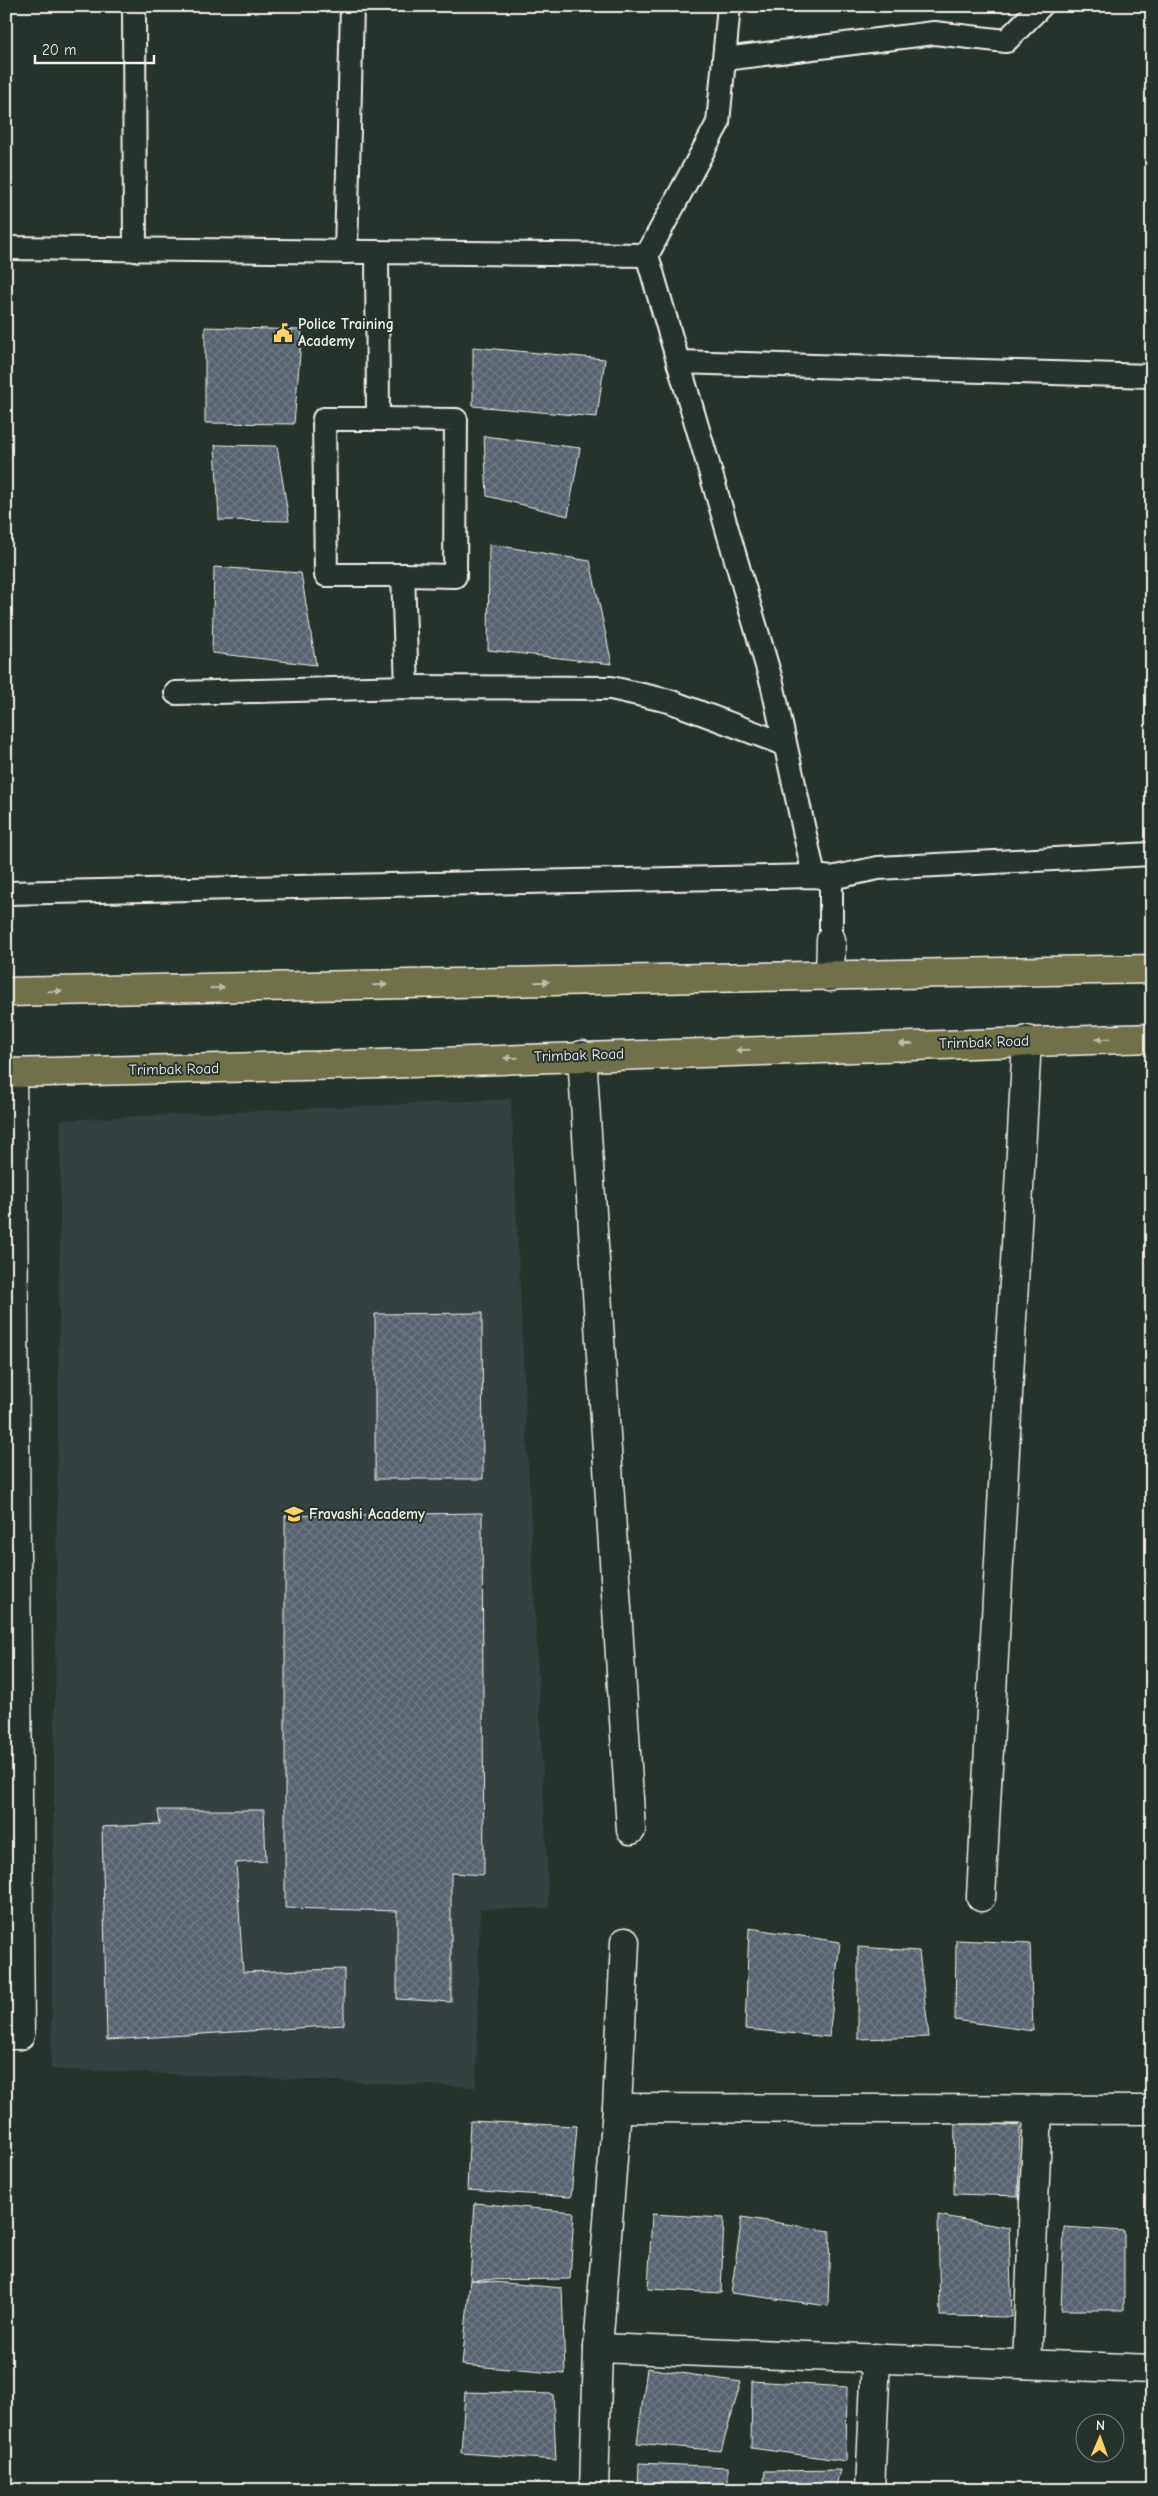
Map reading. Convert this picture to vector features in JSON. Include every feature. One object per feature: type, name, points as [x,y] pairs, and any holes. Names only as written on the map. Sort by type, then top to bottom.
[{"type":"highway","points":[[6,992],[830,977],[1152,969]]},
{"type":"highway","name":"Trimbak Road","points":[[9,1073],[349,1065],[1027,1040],[1152,1038]]},
{"type":"street","points":[[830,940],[830,977]]},
{"type":"street","points":[[981,1897],[1027,1040]]},
{"type":"street","points":[[582,1055],[631,1830]]},
{"type":"street","points":[[6,2035],[20,2035],[11,1600],[9,1073]]},
{"type":"street","points":[[594,2490],[598,2348],[617,2108],[625,1942]]},
{"type":"street","points":[[617,2108],[1152,2110]]},
{"type":"street","points":[[1027,2364],[1038,2110]]},
{"type":"street","points":[[598,2348],[1152,2369]]},
{"type":"street","points":[[870,2490],[876,2358]]},
{"type":"lane","points":[[134,6],[135,250]]},
{"type":"lane","points":[[346,252],[352,6]]},
{"type":"lane","points":[[728,6],[718,123],[646,255],[772,684],[784,744],[823,877],[830,940]]},
{"type":"lane","points":[[724,59],[934,32],[1006,41],[1040,6]]},
{"type":"lane","points":[[6,248],[646,255]]},
{"type":"lane","points":[[377,252],[378,419]]},
{"type":"lane","points":[[678,362],[1152,376]]},
{"type":"lane","points":[[324,419],[456,420],[455,576],[402,575],[326,575],[324,419]]},
{"type":"lane","points":[[402,575],[407,687]]},
{"type":"lane","points":[[176,693],[407,687],[611,688],[669,701],[784,744]]},
{"type":"lane","points":[[6,893],[823,877],[878,868],[1152,854]]},
{"type":"shaded area","name":"Fravashi Academy","points":[[511,1099],[549,1908],[480,1909],[476,2087],[51,2069],[61,1120]]},
{"type":"building","points":[[205,327],[302,330],[294,424],[205,423]]},
{"type":"building","points":[[473,347],[605,359],[597,417],[473,406]]},
{"type":"building","points":[[484,436],[580,448],[568,516],[487,496]]},
{"type":"building","points":[[215,445],[277,446],[289,521],[219,520]]},
{"type":"building","points":[[489,544],[590,561],[612,664],[488,650]]},
{"type":"building","points":[[214,567],[301,573],[316,665],[212,653]]},
{"type":"building","points":[[482,1313],[483,1479],[375,1479],[375,1314]]},
{"type":"building","points":[[482,1513],[484,1875],[451,1873],[451,2002],[397,1999],[397,1911],[285,1908],[285,1516]]},
{"type":"building","points":[[158,1810],[264,1810],[266,1861],[236,1863],[243,1972],[344,1969],[344,2025],[107,2040],[102,1827],[160,1824]]},
{"type":"building","points":[[749,1928],[840,1942],[829,2037],[745,2029]]},
{"type":"building","points":[[956,1940],[1030,1943],[1033,2031],[955,2020]]},
{"type":"building","points":[[858,1947],[919,1951],[929,2037],[858,2039]]},
{"type":"building","points":[[470,2121],[577,2126],[571,2197],[467,2190]]},
{"type":"building","points":[[955,2121],[1020,2126],[1018,2196],[954,2194]]},
{"type":"building","points":[[475,2203],[574,2212],[570,2279],[470,2280]]},
{"type":"building","points":[[652,2214],[724,2218],[721,2293],[648,2289]]},
{"type":"building","points":[[938,2215],[1009,2228],[1012,2317],[940,2316]]},
{"type":"building","points":[[742,2217],[830,2231],[828,2306],[731,2293]]},
{"type":"building","points":[[1064,2227],[1124,2231],[1124,2310],[1061,2310]]},
{"type":"building","points":[[470,2280],[562,2288],[565,2374],[462,2365]]},
{"type":"building","points":[[647,2368],[741,2382],[721,2451],[637,2443]]},
{"type":"building","points":[[752,2381],[847,2387],[846,2461],[751,2448]]},
{"type":"building","points":[[465,2392],[553,2394],[556,2460],[461,2453]]},
{"type":"building","points":[[639,2463],[728,2467],[728,2490],[638,2490]]},
{"type":"building","points":[[840,2470],[835,2490],[763,2490],[765,2471]]},
{"type":"place","name":"Police Training Academy","points":[[283,333]]},
{"type":"place","name":"Fravashi Academy","points":[[294,1514]]}]
